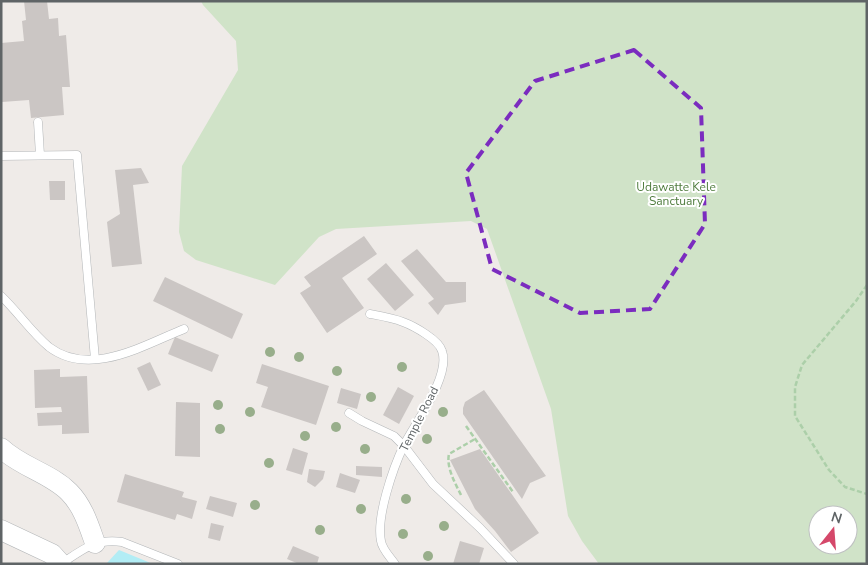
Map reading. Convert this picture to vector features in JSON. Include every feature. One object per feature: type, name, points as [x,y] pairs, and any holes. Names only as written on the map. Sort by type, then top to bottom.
[{"type":"street","points":[[1,448],[13,458],[69,491],[84,514],[95,543]]},
{"type":"street","points":[[4,534],[52,554],[61,564]]},
{"type":"lane","points":[[38,122],[40,156]]},
{"type":"lane","points":[[1,156],[77,155],[94,360]]},
{"type":"lane","points":[[1,296],[41,339],[56,352],[67,357],[94,360],[111,358],[184,329]]},
{"type":"lane","name":"Temple Road","points":[[370,314],[403,322],[421,332],[442,349],[444,359],[434,394],[404,446],[380,520],[381,543],[395,564]]},
{"type":"lane","points":[[349,413],[367,424],[394,436],[433,484],[480,528],[514,564]]},
{"type":"lane","points":[[61,564],[85,547],[103,541],[122,542],[178,564]]},
{"type":"path","points":[[867,285],[856,301],[802,365],[795,387],[795,416],[829,470],[845,486],[867,494]]},
{"type":"path","points":[[466,426],[513,492]]},
{"type":"path","points":[[463,512],[465,507],[464,501],[451,471],[448,456],[475,439]]},
{"type":"highlighted area","points":[[634,50],[701,108],[705,224],[650,309],[580,313],[492,269],[466,173],[535,81]]},
{"type":"green space","name":"Udawatte Kele Sanctuary","points":[[201,1],[867,1],[867,564],[599,564],[582,541],[568,516],[551,409],[487,229],[471,221],[336,229],[319,237],[275,285],[196,260],[184,251],[179,232],[182,166],[238,70],[236,41]]},
{"type":"water","points":[[119,550],[153,564],[107,563]]},
{"type":"building","points":[[24,1],[47,1],[49,19],[58,18],[59,36],[66,35],[70,87],[62,87],[64,115],[31,118],[29,100],[2,102],[1,43],[24,41],[22,21],[26,20]]},
{"type":"building","points":[[141,168],[149,183],[133,185],[142,264],[112,267],[107,222],[120,214],[115,170]]},
{"type":"building","points":[[49,181],[65,181],[65,200],[50,200]]},
{"type":"building","points":[[364,236],[377,254],[342,278],[364,308],[327,333],[300,293],[311,286],[304,277]]},
{"type":"building","points":[[417,249],[446,282],[466,282],[466,302],[445,305],[438,315],[428,303],[434,299],[401,261]]},
{"type":"building","points":[[386,263],[414,295],[395,311],[367,279]]},
{"type":"building","points":[[165,277],[243,314],[232,339],[153,301]]},
{"type":"building","points":[[175,337],[219,355],[212,372],[168,354]]},
{"type":"building","points":[[150,362],[161,385],[148,391],[137,368]]},
{"type":"building","points":[[262,364],[329,386],[316,425],[261,407],[268,387],[256,383]]},
{"type":"building","points":[[60,369],[60,377],[87,376],[89,433],[62,434],[62,425],[38,426],[37,413],[62,412],[61,407],[35,408],[34,370]]},
{"type":"building","points":[[398,387],[414,396],[399,424],[383,415]]},
{"type":"building","points":[[341,388],[361,394],[357,409],[337,403]]},
{"type":"building","points":[[484,390],[546,476],[530,483],[522,499],[463,414],[465,402]]},
{"type":"building","points":[[176,402],[200,403],[200,457],[175,456]]},
{"type":"building","points":[[293,448],[308,453],[302,475],[286,470]]},
{"type":"building","points":[[480,449],[539,533],[511,552],[475,509],[450,460]]},
{"type":"building","points":[[356,466],[382,467],[382,477],[356,475]]},
{"type":"building","points":[[309,469],[325,471],[323,479],[315,487],[307,482]]},
{"type":"building","points":[[340,473],[360,480],[355,493],[336,487]]},
{"type":"building","points":[[125,474],[184,492],[182,497],[197,501],[192,519],[177,514],[175,520],[117,502]]},
{"type":"building","points":[[210,496],[237,503],[233,517],[206,509]]},
{"type":"building","points":[[211,523],[224,526],[220,541],[208,538]]},
{"type":"building","points":[[460,541],[484,548],[479,564],[453,564]]},
{"type":"building","points":[[293,546],[319,557],[317,564],[299,564],[287,559]]}]
